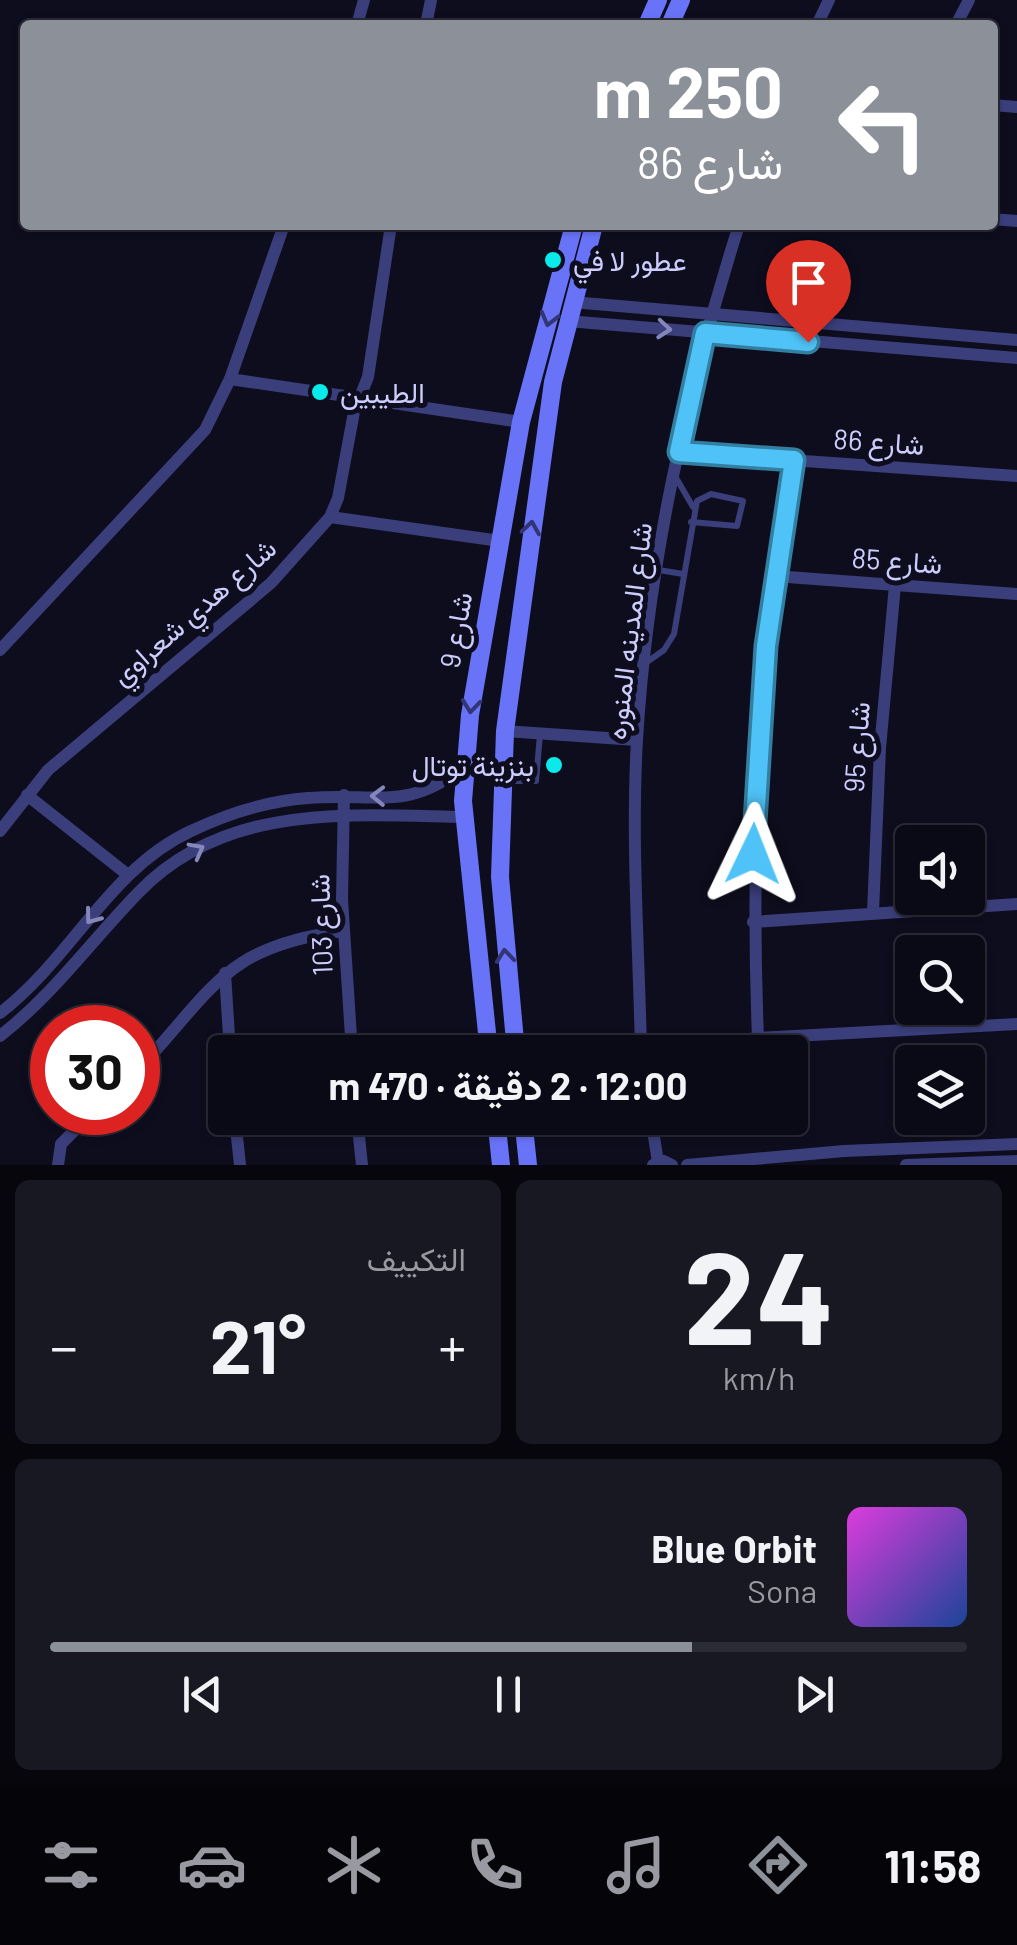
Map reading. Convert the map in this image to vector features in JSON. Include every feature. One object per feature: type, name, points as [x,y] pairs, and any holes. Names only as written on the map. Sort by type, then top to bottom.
[{"type":"main road","name":"شارع 9","points":[[488,1035],[466,822],[466,765],[481,634],[522,422],[573,230]]},
{"type":"main road","points":[[514,1035],[500,877],[506,731],[521,589],[552,382],[593,230]]},
{"type":"main road","points":[[490,583],[521,589]]},
{"type":"main road","points":[[481,634],[516,635]]},
{"type":"main road","points":[[466,822],[480,835],[500,828]]},
{"type":"main road","points":[[472,878],[488,869],[500,877]]},
{"type":"main road","points":[[498,1135],[501,1165]]},
{"type":"main road","points":[[525,1135],[528,1165]]},
{"type":"street","points":[[0,650],[190,450],[230,379],[282,230]]},
{"type":"street","name":"شارع هدي شعراوي","points":[[0,831],[27,795],[80,741],[271,583],[330,517],[376,334],[390,230]]},
{"type":"street","name":"شارع المدينه المنوره","points":[[642,1035],[637,740],[645,664],[679,452],[705,333],[736,230]]},
{"type":"street","points":[[569,312],[710,315],[1017,340]]},
{"type":"street","points":[[569,312],[705,333],[1017,358]]},
{"type":"street","points":[[946,353],[948,337]]},
{"type":"street","points":[[987,356],[989,338]]},
{"type":"street","points":[[230,379],[522,422]]},
{"type":"street","name":"شارع 86","points":[[679,452],[1017,476]]},
{"type":"street","points":[[758,1035],[754,922],[757,750],[774,576],[794,460]]},
{"type":"street","points":[[330,517],[500,541]]},
{"type":"street","name":"شارع 85","points":[[774,576],[1017,594]]},
{"type":"street","name":"شارع 95","points":[[873,912],[880,748],[895,585]]},
{"type":"street","points":[[506,731],[637,740]]},
{"type":"street","points":[[0,1013],[70,948],[128,875],[158,849],[227,815],[263,804],[344,796],[419,795],[442,784],[466,765]]},
{"type":"street","points":[[27,795],[128,875]]},
{"type":"street","points":[[419,795],[427,806],[424,816]]},
{"type":"street","name":"شارع 103","points":[[344,796],[343,931],[351,1035]]},
{"type":"street","points":[[0,1036],[59,984],[116,915],[170,864],[200,846],[275,820],[344,815],[424,816],[466,822]]},
{"type":"street","points":[[754,922],[1017,904]]},
{"type":"street","points":[[160,1046],[225,974],[266,947],[298,937],[343,931]]},
{"type":"street","points":[[225,974],[229,1035]]},
{"type":"street","points":[[808,1035],[1017,1024]]},
{"type":"street","points":[[58,1165],[61,1144],[70,1135]]},
{"type":"street","points":[[237,1135],[240,1165]]},
{"type":"street","points":[[359,1135],[362,1165]]},
{"type":"street","points":[[658,1135],[670,1164],[1017,1144]]},
{"type":"street","points":[[906,1165],[1017,1161]]},
{"type":"lane","points":[[675,476],[694,508]]},
{"type":"lane","points":[[645,664],[664,650],[674,634],[691,522],[694,508],[703,496],[710,494],[740,497],[743,505],[737,526],[691,522]]},
{"type":"lane","points":[[658,570],[683,574]]},
{"type":"lane","points":[[502,781],[536,781],[540,734]]},
{"type":"place","name":"عطور لا في","points":[[553,260]]},
{"type":"place","name":"الطيبين","points":[[320,392]]},
{"type":"place","name":"بنزينة توتال","points":[[554,765]]},
{"type":"route","points":[[753,854],[766,646],[794,460],[679,452],[705,333],[808,342]]}]
